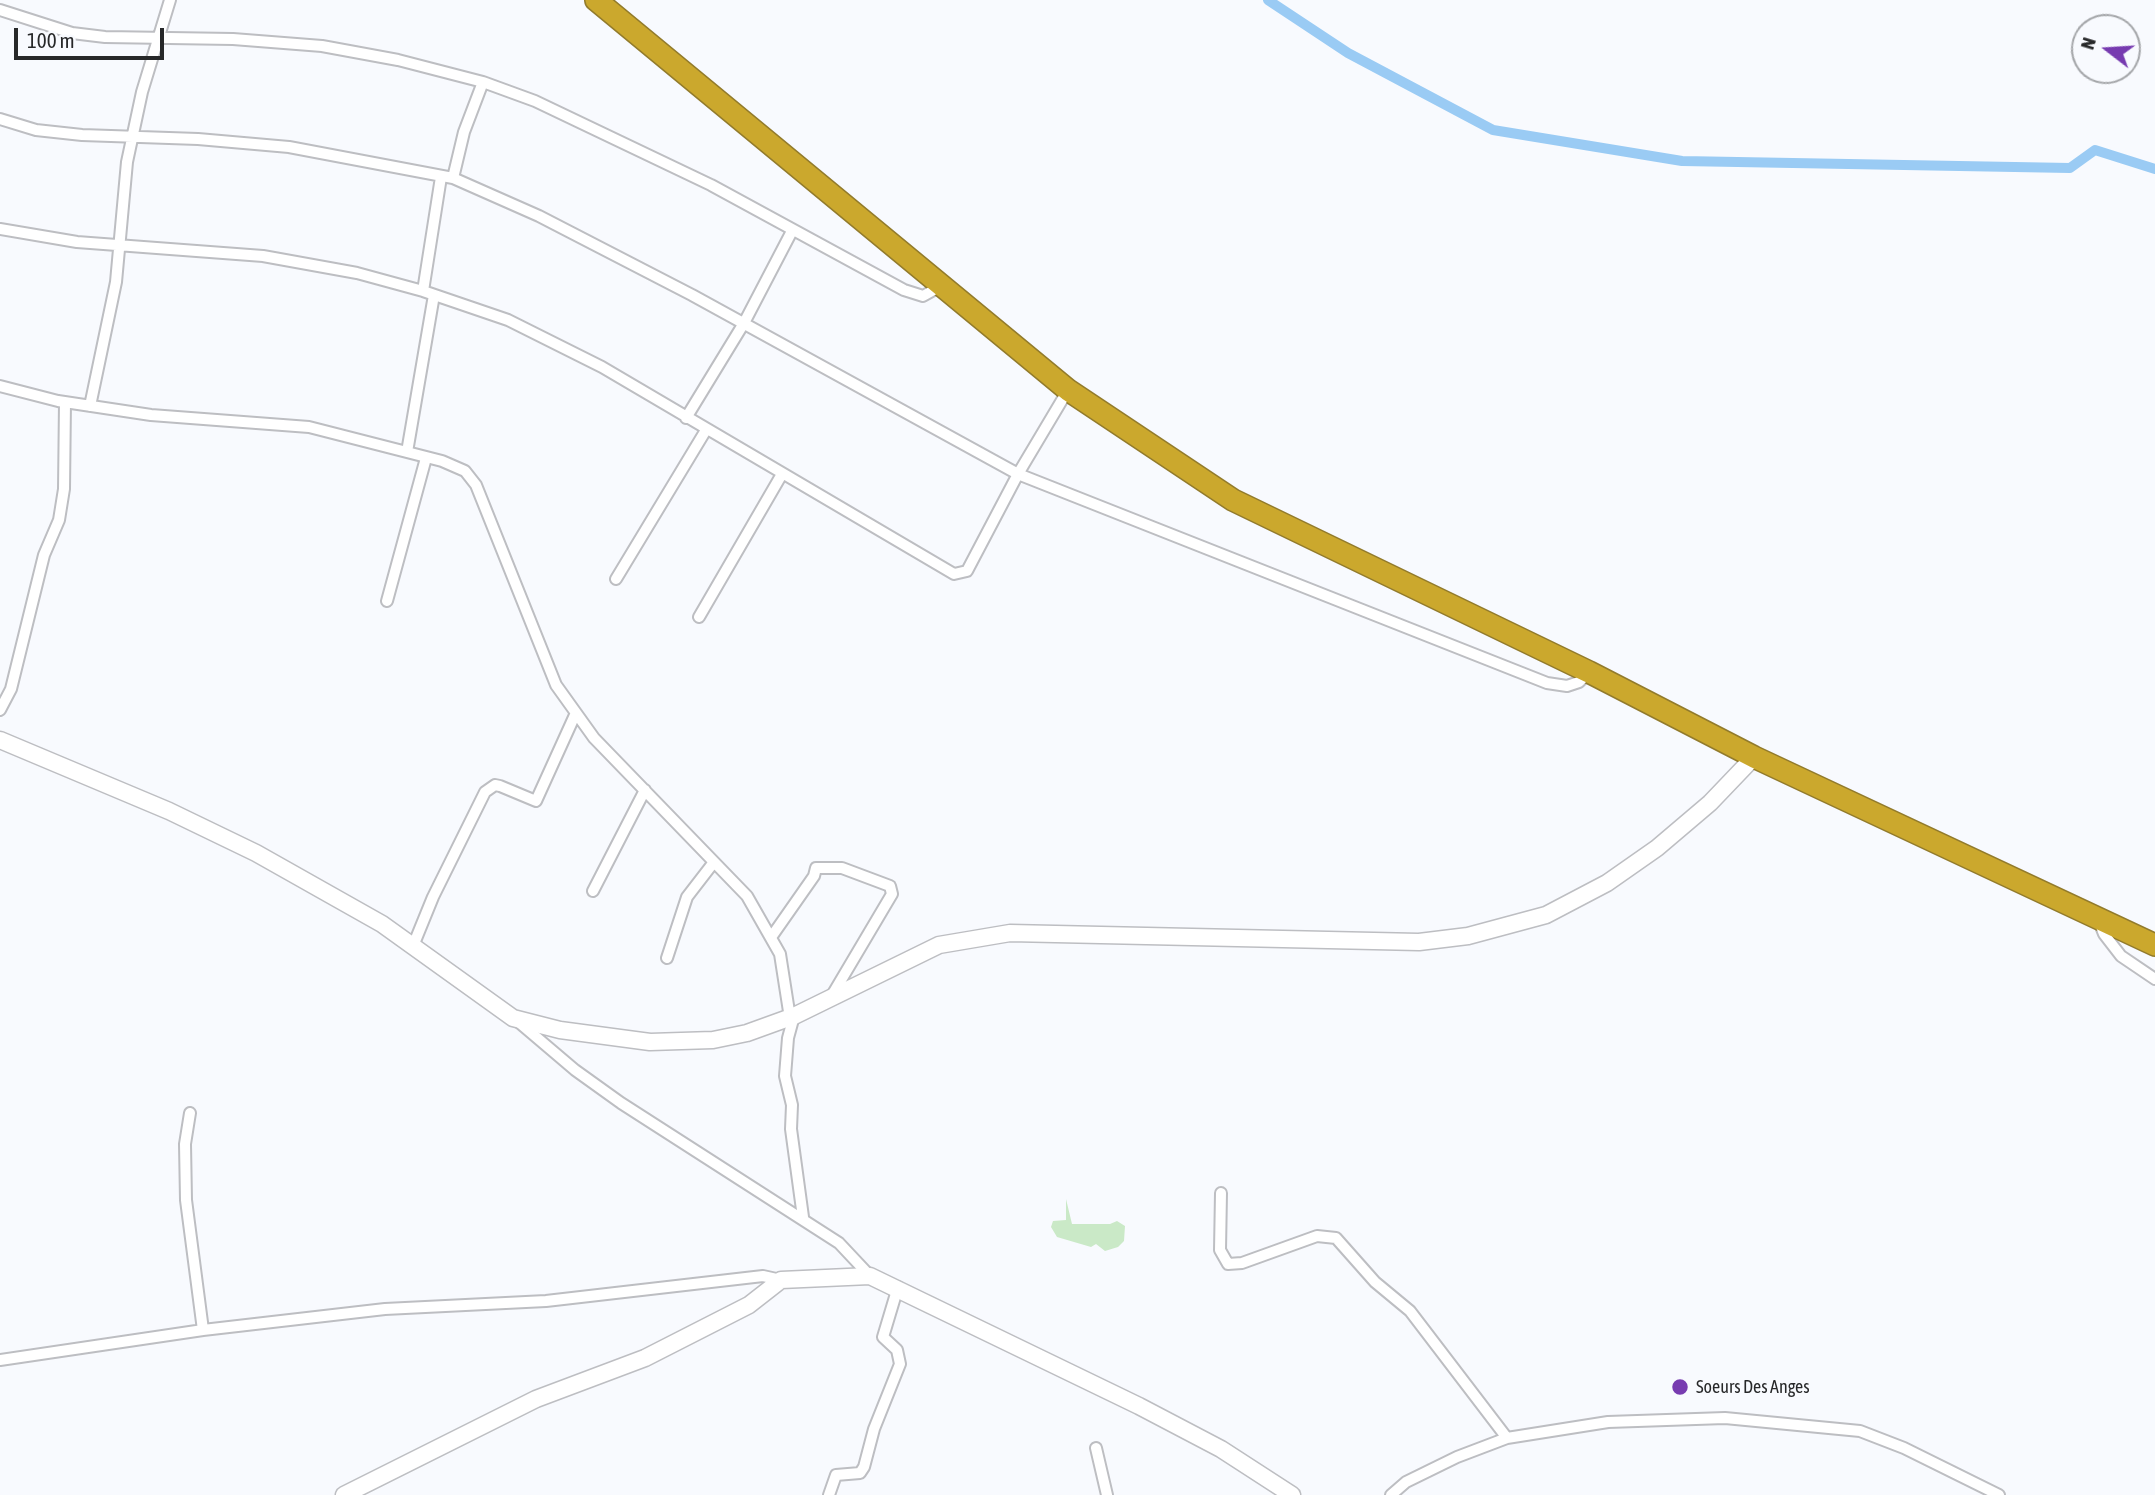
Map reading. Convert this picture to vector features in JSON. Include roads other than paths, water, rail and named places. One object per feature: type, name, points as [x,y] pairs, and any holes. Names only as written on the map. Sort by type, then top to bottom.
[{"type":"highway","points":[[596,0],[1068,390],[1233,499],[1589,672],[1754,757],[2155,945]]},
{"type":"street","points":[[90,407],[121,246],[127,162],[170,0]]},
{"type":"street","points":[[0,10],[72,33],[105,37],[159,36],[322,46],[398,60],[482,82],[535,101],[680,170],[911,293],[927,295],[941,286]]},
{"type":"street","points":[[453,178],[464,132],[482,82]]},
{"type":"street","points":[[0,120],[36,130],[133,139],[198,139],[276,146],[453,178],[539,216],[744,323],[1018,474],[1547,683],[1567,686],[1579,682],[1589,672]]},
{"type":"street","points":[[407,452],[441,177]]},
{"type":"street","points":[[0,229],[121,246],[263,256],[357,273],[508,320],[601,368],[938,567],[962,575],[972,563],[1018,474],[1068,390]]},
{"type":"street","points":[[686,418],[744,323],[792,231]]},
{"type":"street","points":[[0,386],[90,407],[181,418],[277,423],[407,452],[459,467],[476,485],[547,666],[575,715],[747,896],[772,936],[780,954],[792,1017],[785,1076],[792,1105],[791,1129],[803,1217]]},
{"type":"street","points":[[0,710],[11,689],[44,555],[59,520],[64,489],[65,402]]},
{"type":"street","points":[[616,579],[706,430]]},
{"type":"street","points":[[387,601],[426,458]]},
{"type":"street","points":[[699,617],[782,474]]},
{"type":"street","points":[[414,946],[433,897],[485,792],[495,785],[536,801],[575,715]]},
{"type":"street","points":[[0,740],[169,811],[256,853],[382,924],[513,1018],[575,1070],[621,1103],[803,1217],[839,1243],[870,1276]]},
{"type":"street","points":[[513,1018],[560,1030],[650,1042],[713,1040],[792,1017],[939,945],[1010,933],[1419,942],[1468,936],[1546,915],[1608,883],[1657,848],[1710,803],[1754,757]]},
{"type":"street","points":[[593,891],[645,790]]},
{"type":"street","points":[[667,958],[687,897],[714,862]]},
{"type":"street","points":[[772,936],[814,876],[816,868],[842,868],[843,871],[848,870],[890,887],[892,894],[831,997]]},
{"type":"street","points":[[2098,919],[2104,934],[2121,956],[2155,978]]},
{"type":"street","points":[[190,1113],[185,1144],[186,1200],[203,1330]]},
{"type":"street","points":[[1221,1193],[1220,1250],[1228,1264],[1242,1263],[1317,1236],[1336,1238],[1375,1282],[1410,1311],[1507,1438]]},
{"type":"street","points":[[0,1360],[203,1330],[385,1309],[546,1301],[763,1276],[781,1280],[870,1276],[898,1287],[1139,1406],[1221,1449],[1273,1490],[1292,1495]]},
{"type":"street","points":[[355,1493],[536,1399],[645,1358],[749,1305],[781,1280]]},
{"type":"street","points":[[829,1495],[836,1475],[860,1473],[864,1467],[874,1429],[900,1364],[897,1350],[883,1337],[898,1287]]},
{"type":"street","points":[[1391,1495],[1406,1482],[1457,1457],[1507,1438],[1608,1422],[1725,1418],[1860,1431],[1904,1448],[1999,1495]]},
{"type":"street","points":[[1097,1448],[1107,1495]]},
{"type":"waterway","points":[[1268,0],[1348,53],[1493,130],[1682,161],[2070,168],[2095,150],[2155,169]]},
{"type":"place","name":"Soeurs Des Anges","points":[[1680,1387]]}]
